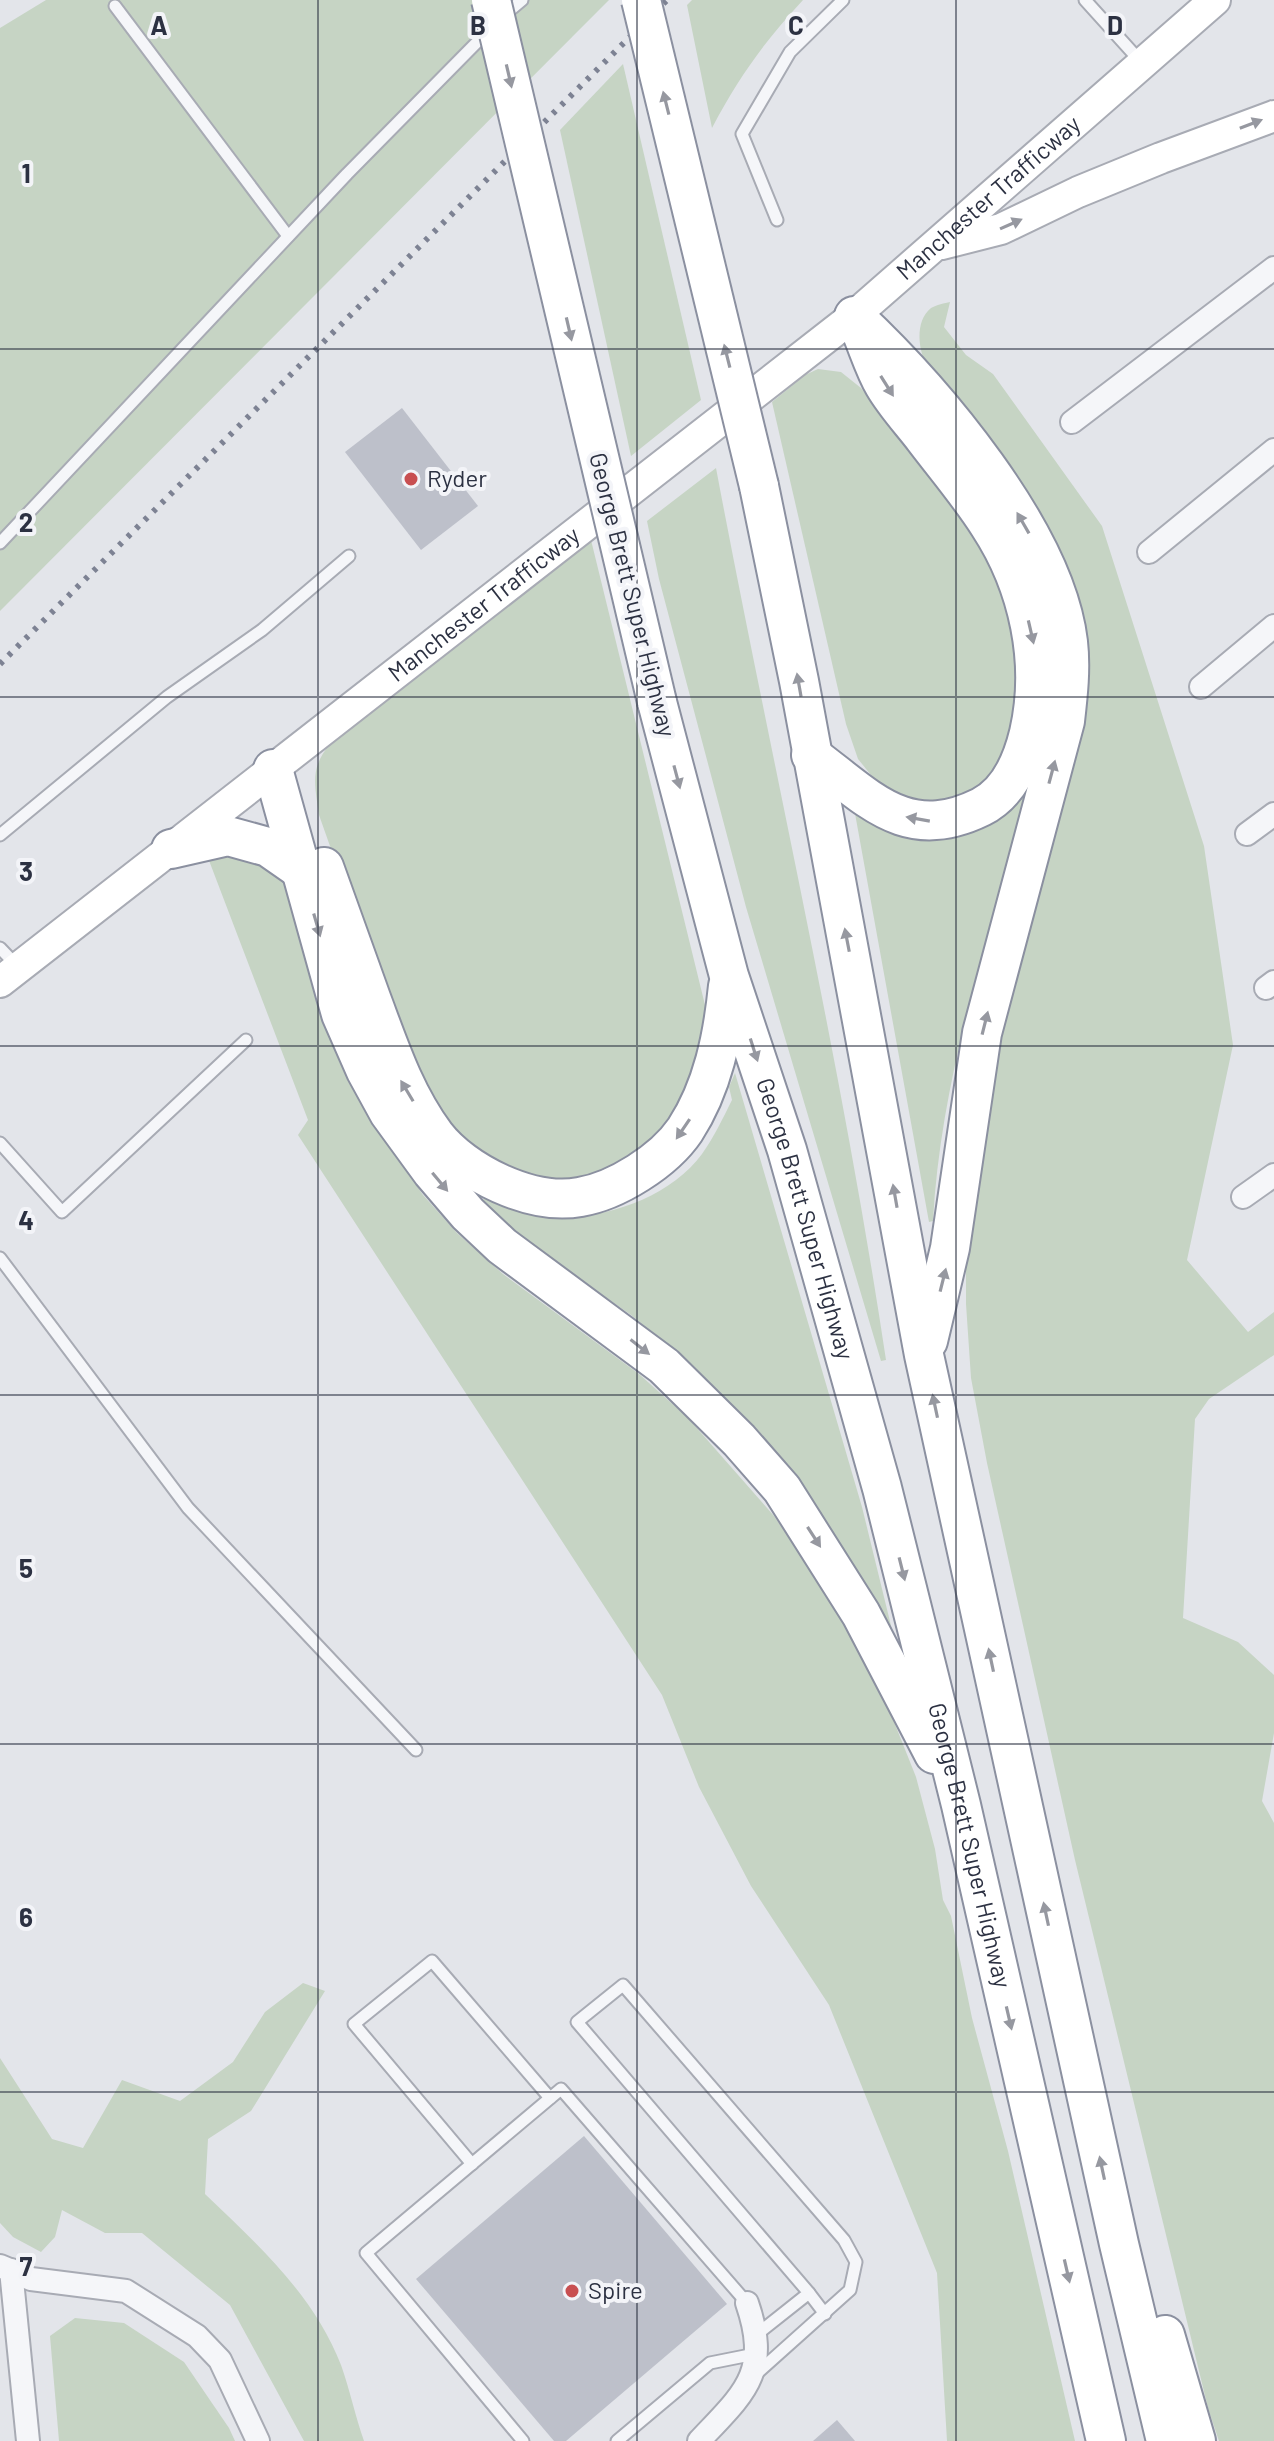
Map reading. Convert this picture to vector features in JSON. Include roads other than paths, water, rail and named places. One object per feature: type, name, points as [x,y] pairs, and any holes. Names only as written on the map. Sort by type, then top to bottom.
[{"type":"highway","name":"George Brett Super Highway","points":[[491,0],[657,702],[729,976],[787,1150],[882,1488],[961,1805],[1106,2441]]},
{"type":"highway","points":[[641,0],[759,486],[799,681],[924,1355],[1119,2244],[1166,2441]]},
{"type":"highway","points":[[811,755],[887,812],[926,823],[959,818],[989,803],[1009,783],[1024,753],[1034,713],[1035,646],[1025,603],[1011,564],[990,526],[884,384],[854,316]]},
{"type":"highway","points":[[854,316],[900,359],[981,461],[1023,521],[1051,576],[1068,641],[1069,684],[1065,721],[982,1033],[950,1248],[924,1355]]},
{"type":"highway","points":[[273,769],[341,1014],[389,1113],[432,1172],[468,1214],[502,1246],[664,1366],[739,1440],[782,1489],[861,1614],[961,1805]]},
{"type":"highway","points":[[273,769],[314,838],[401,1081],[437,1137],[477,1173],[531,1195],[579,1198],[619,1183],[655,1162],[684,1131],[709,1082],[724,1028],[729,976]]},
{"type":"highway","points":[[171,849],[228,836],[268,847],[301,870]]},
{"type":"highway","points":[[1119,2244],[1162,2327],[1196,2441]]},
{"type":"main road","name":"Manchester Trafficway","points":[[6,966],[171,849],[854,316],[1215,0]]},
{"type":"main road","points":[[937,245],[1001,229],[1147,163],[1274,116]]},
{"type":"street","points":[[1072,422],[1274,268]]},
{"type":"street","points":[[1149,552],[1274,450]]},
{"type":"street","points":[[1201,687],[1274,626]]},
{"type":"street","points":[[1247,834],[1274,814]]},
{"type":"street","points":[[1243,1197],[1274,1175]]},
{"type":"street","points":[[5,2268],[28,2441]]},
{"type":"street","points":[[5,2268],[31,2279],[126,2291],[197,2336],[220,2360],[258,2441]]},
{"type":"street","points":[[699,2441],[735,2403],[752,2377],[756,2344],[747,2303]]},
{"type":"lane","points":[[0,543],[288,236],[522,0]]},
{"type":"lane","points":[[777,220],[742,134],[790,52],[843,0]]},
{"type":"lane","points":[[1085,0],[1142,63]]},
{"type":"lane","points":[[115,6],[288,236]]},
{"type":"lane","points":[[0,835],[167,697],[262,630],[349,556]]},
{"type":"lane","points":[[0,1143],[62,1212],[246,1040]]},
{"type":"lane","points":[[0,1258],[188,1508],[416,1750]]},
{"type":"lane","points":[[472,2164],[354,2024],[432,1961],[550,2098]]},
{"type":"lane","points":[[752,2377],[825,2314],[850,2290],[856,2262],[844,2240],[623,1985],[577,2022],[825,2314]]},
{"type":"lane","points":[[523,2441],[366,2253],[561,2089],[747,2303]]},
{"type":"lane","points":[[617,2441],[710,2363],[756,2344],[809,2293]]},
{"type":"railway","points":[[0,664],[667,0]]},
{"type":"place","name":"Ryder","points":[[411,479]]},
{"type":"place","name":"Spire","points":[[572,2291]]}]
